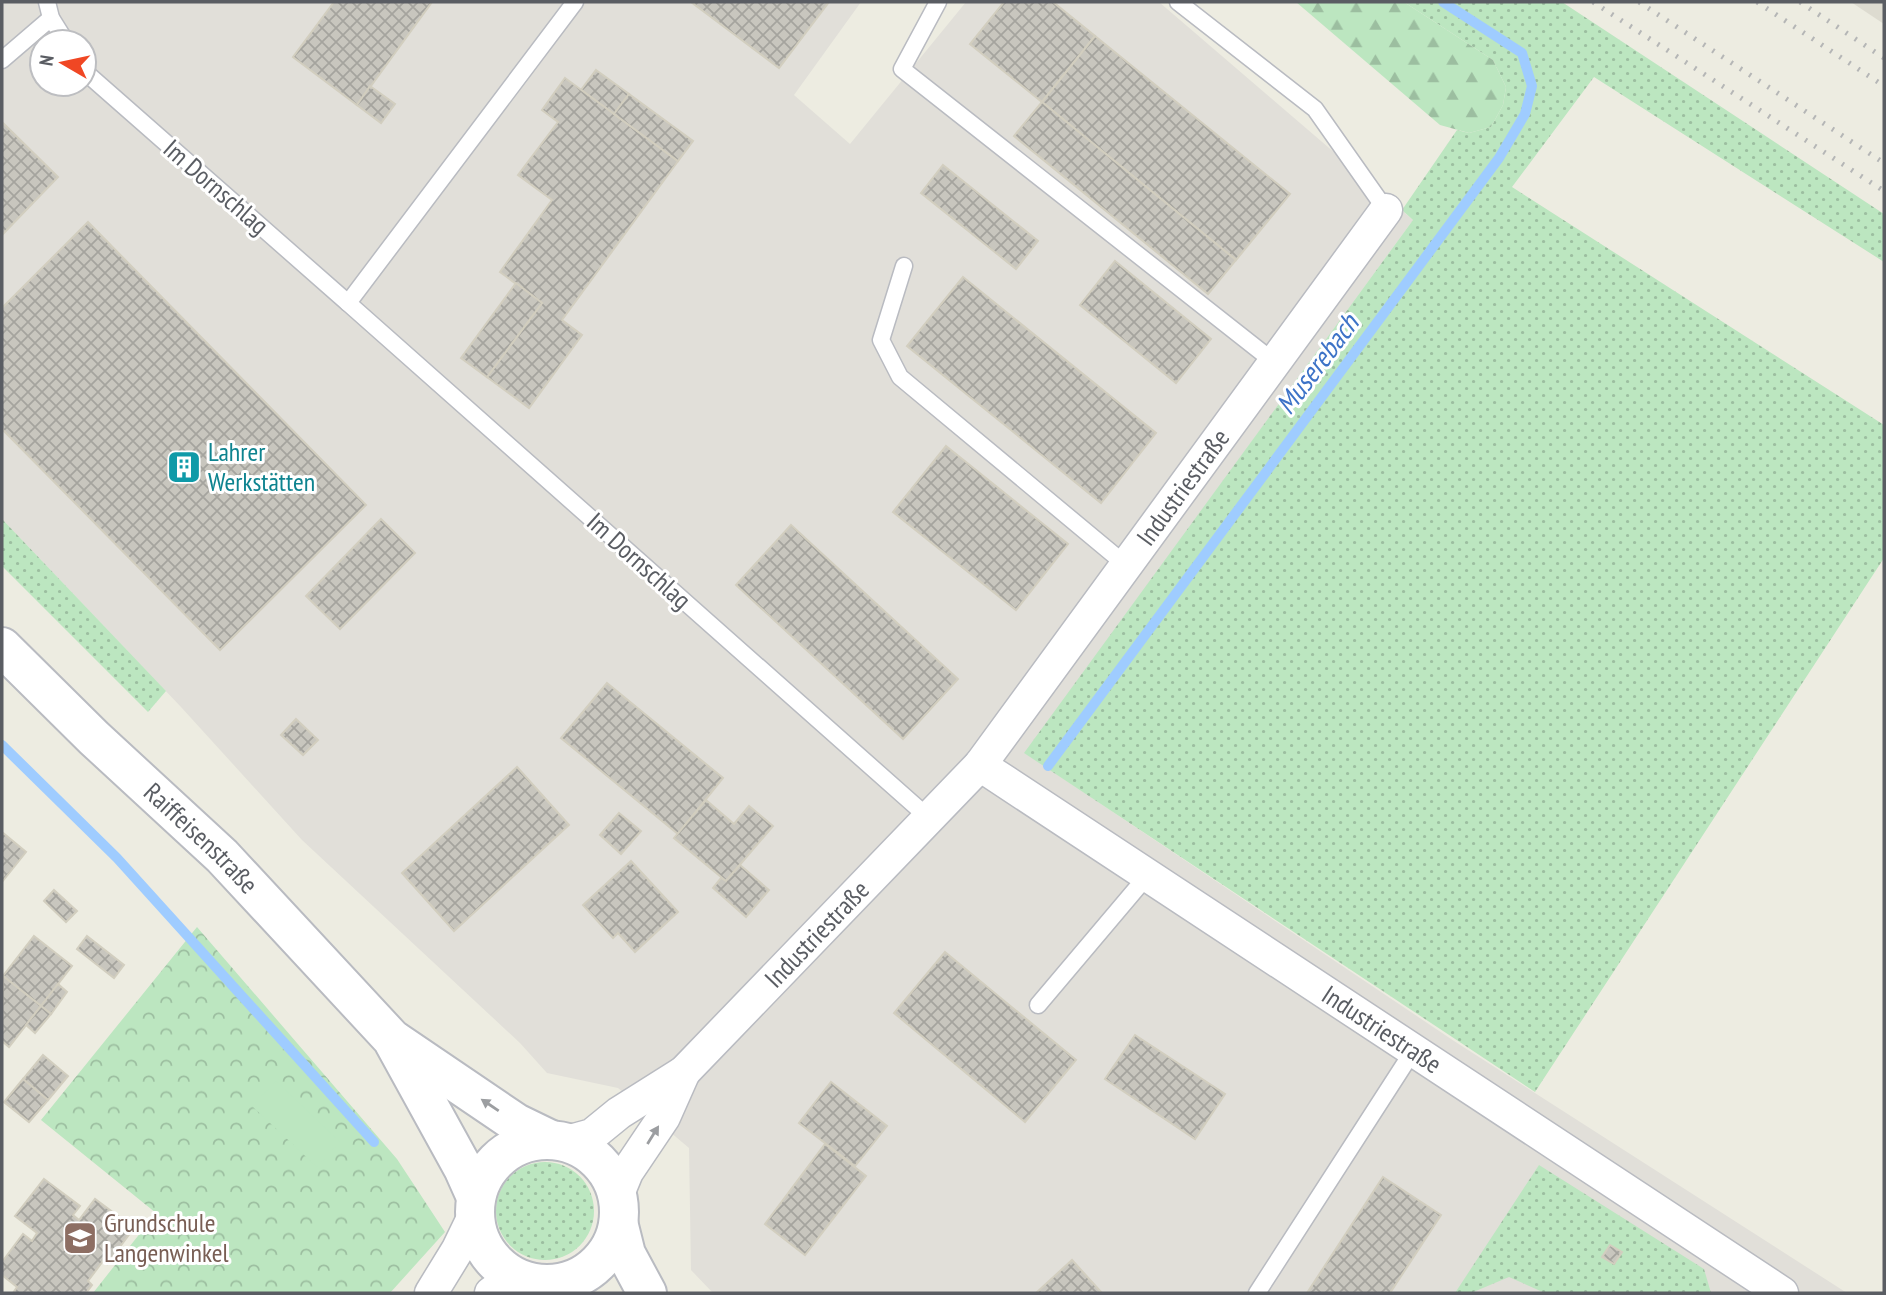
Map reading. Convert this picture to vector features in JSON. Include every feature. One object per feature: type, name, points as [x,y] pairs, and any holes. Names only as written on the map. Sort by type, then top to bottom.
[{"type":"street","name":"Industriestraße","points":[[558,1140],[592,1135],[620,1113],[684,1072],[980,765],[1386,210]]},
{"type":"street","name":"Raiffeisenstraße","points":[[2,647],[94,738],[222,856],[392,1040],[463,1168],[475,1206]]},
{"type":"street","name":"Industriestraße","points":[[980,765],[1782,1293]]},
{"type":"street","name":"Raiffeisenstraße","points":[[392,1040],[516,1123],[558,1140]]},
{"type":"street","name":"Industriestraße","points":[[618,1210],[627,1172],[664,1117],[684,1072]]},
{"type":"street","points":[[431,1293],[458,1250],[475,1206],[481,1181],[502,1154],[533,1140],[558,1140],[584,1149],[600,1161],[611,1176],[626,1254],[647,1293]]},
{"type":"street","points":[[475,1206],[478,1234],[485,1250],[504,1270],[544,1287]]},
{"type":"street","points":[[491,1293],[498,1288],[544,1287],[583,1275],[600,1262],[612,1245],[618,1210]]},
{"type":"lane","points":[[348,303],[575,2]]},
{"type":"lane","points":[[938,2],[902,69],[1275,362]]},
{"type":"lane","points":[[1178,2],[1315,109],[1386,210]]},
{"type":"lane","points":[[2,60],[49,10],[59,28]]},
{"type":"lane","name":"Im Dornschlag","points":[[98,83],[930,819]]},
{"type":"lane","points":[[904,266],[881,341],[900,377],[1126,565]]},
{"type":"lane","points":[[1038,1005],[1147,876]]},
{"type":"lane","points":[[1257,1293],[1413,1051]]},
{"type":"shaded area","points":[[2,2],[861,2],[794,95],[850,144],[966,2],[1159,2],[1413,220],[1025,753],[1454,1041],[1847,1293],[713,1293],[691,1270],[689,1148],[618,1088],[547,1073],[520,1043],[302,840],[181,707],[2,519]]},
{"type":"shaded area","points":[[1851,2],[1884,2],[1884,24]]},
{"type":"green space","points":[[1296,2],[1404,2],[1493,60],[1506,87],[1503,105],[1491,127],[1469,133],[1440,125]]},
{"type":"green space","points":[[1404,2],[1562,2],[1884,214],[1884,262],[1594,77],[1512,187],[1884,425],[1884,558],[1535,1092],[1024,753],[1413,220],[1402,210],[1457,130],[1469,133],[1491,127],[1503,105],[1506,87],[1493,60]]},
{"type":"green space","points":[[2,519],[166,691],[148,712],[2,566]]},
{"type":"green space","points":[[197,927],[397,1159],[445,1232],[390,1293],[93,1293],[156,1213],[41,1120]]},
{"type":"green space","points":[[276,1081],[340,1142],[317,1167],[252,1106]]},
{"type":"green space","points":[[545,1162],[564,1165],[580,1176],[591,1192],[594,1211],[591,1230],[580,1246],[564,1257],[545,1260],[526,1257],[510,1246],[499,1230],[496,1211],[499,1192],[510,1176],[526,1165]]},
{"type":"green space","points":[[1539,1165],[1704,1269],[1711,1293],[1545,1293],[1509,1277],[1471,1293],[1455,1293]]},
{"type":"building","points":[[334,2],[432,2],[357,105],[293,57]]},
{"type":"building","points":[[691,2],[829,2],[779,68]]},
{"type":"building","points":[[1004,2],[1053,2],[1095,36],[1042,102],[970,44]]},
{"type":"building","points":[[1095,36],[1290,194],[1236,260],[1042,102]]},
{"type":"building","points":[[596,70],[629,94],[614,114],[581,90]]},
{"type":"building","points":[[565,78],[678,161],[562,320],[582,335],[529,408],[487,377],[542,303],[500,272],[552,200],[518,175],[558,122],[542,110]]},
{"type":"building","points":[[370,86],[395,104],[381,123],[357,105]]},
{"type":"building","points":[[629,94],[693,141],[678,161],[614,114]]},
{"type":"building","points":[[1042,102],[1236,260],[1208,294],[1014,136]]},
{"type":"building","points":[[2,122],[58,177],[2,235]]},
{"type":"building","points":[[943,165],[1038,241],[1016,269],[921,193]]},
{"type":"building","name":"Lahrer Werkstätten","points":[[88,222],[366,505],[220,650],[2,429],[2,308]]},
{"type":"building","points":[[1115,261],[1211,339],[1176,383],[1080,305]]},
{"type":"building","points":[[963,277],[1156,433],[1101,503],[907,346]]},
{"type":"building","points":[[516,283],[542,303],[487,377],[461,358]]},
{"type":"building","points":[[946,446],[1068,544],[1016,610],[893,512]]},
{"type":"building","points":[[381,519],[415,553],[340,629],[306,596]]},
{"type":"building","points":[[791,525],[958,679],[903,739],[736,585]]},
{"type":"building","points":[[607,683],[723,778],[678,834],[561,738]]},
{"type":"building","points":[[296,719],[318,740],[303,755],[281,735]]},
{"type":"building","points":[[517,767],[569,825],[454,931],[402,873]]},
{"type":"building","points":[[706,800],[734,824],[749,806],[773,826],[726,881],[674,838]]},
{"type":"building","points":[[619,813],[641,831],[621,854],[600,835]]},
{"type":"building","points":[[2,832],[26,852],[2,882]]},
{"type":"building","points":[[631,861],[678,912],[635,952],[618,933],[613,938],[583,905]]},
{"type":"building","points":[[740,865],[769,890],[746,917],[713,888],[721,878],[726,881]]},
{"type":"building","points":[[54,890],[77,911],[66,922],[44,901]]},
{"type":"building","points":[[34,936],[72,966],[41,1006],[3,976]]},
{"type":"building","points":[[87,936],[124,965],[114,978],[77,949]]},
{"type":"building","points":[[945,952],[1076,1060],[1025,1122],[894,1013]]},
{"type":"building","points":[[3,976],[41,1006],[9,1047],[2,1041]]},
{"type":"building","points":[[58,984],[67,992],[51,1014],[41,1006]]},
{"type":"building","points":[[41,1006],[51,1014],[35,1033],[26,1025]]},
{"type":"building","points":[[1135,1035],[1225,1094],[1195,1139],[1105,1079]]},
{"type":"building","points":[[43,1055],[68,1076],[48,1100],[23,1079]]},
{"type":"building","points":[[23,1079],[48,1100],[29,1122],[4,1102]]},
{"type":"building","points":[[831,1082],[887,1126],[855,1166],[799,1123]]},
{"type":"building","points":[[825,1144],[866,1176],[805,1255],[765,1224]]},
{"type":"building","points":[[1383,1177],[1441,1215],[1390,1293],[1307,1293]]},
{"type":"building","name":"Grundschule Langenwinkel","points":[[44,1179],[80,1206],[73,1215],[79,1220],[95,1199],[134,1228],[107,1264],[103,1261],[88,1281],[92,1285],[86,1293],[13,1293],[17,1287],[2,1275],[2,1262],[23,1234],[32,1241],[37,1233],[15,1216]]},
{"type":"building","points":[[1610,1245],[1622,1252],[1614,1264],[1602,1257]]},
{"type":"building","points":[[1072,1260],[1102,1293],[1036,1293]]},
{"type":"waterway","name":"Muserebach","points":[[1048,766],[1499,158],[1525,114],[1532,86],[1522,53],[1443,2]]},
{"type":"waterway","points":[[2,745],[117,858],[374,1142]]},
{"type":"railway","points":[[1593,2],[1884,191]]},
{"type":"railway","points":[[1639,2],[1884,163]]},
{"type":"railway","points":[[1757,2],[1884,86]]},
{"type":"railway","points":[[1800,2],[1884,58]]},
{"type":"place","name":"Lahrer Werkstätten","points":[[184,467]]},
{"type":"place","name":"Grundschule Langenwinkel","points":[[80,1238]]}]
